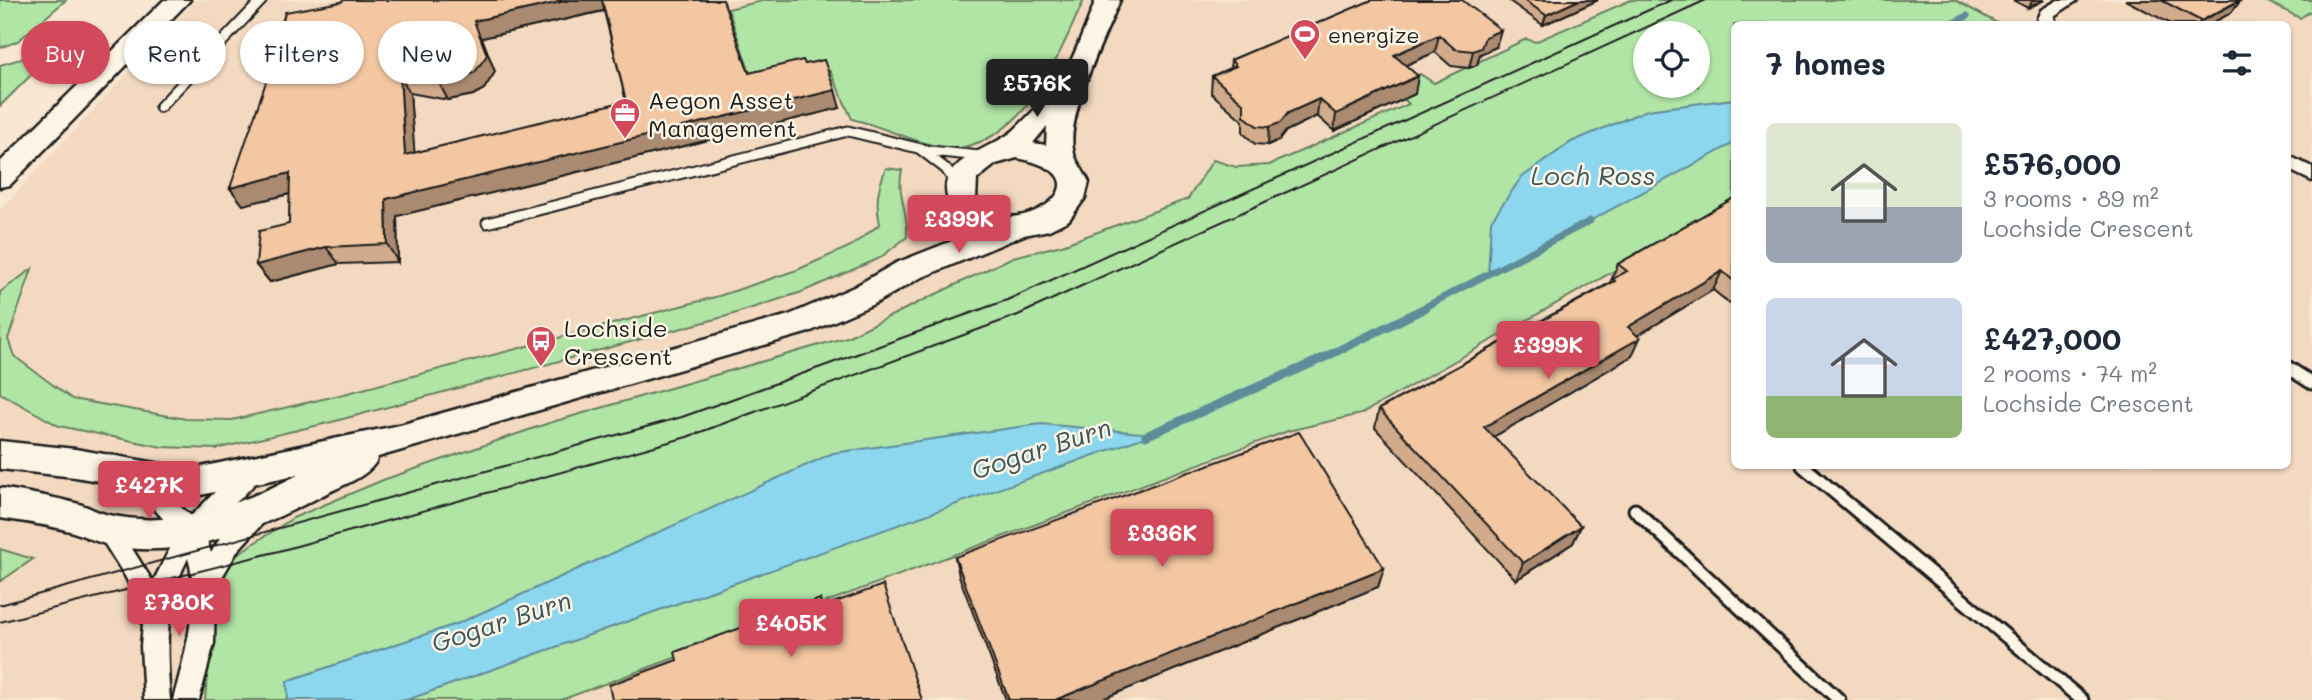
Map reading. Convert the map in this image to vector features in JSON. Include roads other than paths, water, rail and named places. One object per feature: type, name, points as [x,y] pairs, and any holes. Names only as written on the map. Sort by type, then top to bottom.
[{"type":"street","points":[[0,149],[151,0]]},
{"type":"street","points":[[0,178],[178,0]]},
{"type":"street","points":[[0,455],[75,463],[191,483],[400,439],[798,324],[865,295],[907,271],[1014,228],[1041,223],[1060,213],[1071,201],[1074,177],[1062,161],[1058,135],[1075,78],[1108,0]]},
{"type":"street","points":[[2046,21],[2047,13],[2070,0]]},
{"type":"street","points":[[907,271],[955,220],[971,167],[1022,138],[1075,78]]},
{"type":"street","points":[[995,153],[1035,150],[1062,161]]},
{"type":"street","points":[[2291,163],[2312,174]]},
{"type":"street","points":[[961,197],[979,220],[1014,228]]},
{"type":"street","points":[[0,503],[80,519],[108,530],[159,534],[192,531],[229,522],[267,506],[400,439]]},
{"type":"street","points":[[157,700],[154,639],[156,614],[174,558],[212,505],[255,469]]},
{"type":"street","points":[[144,477],[165,507],[192,531],[206,583],[201,643],[186,700]]},
{"type":"street","points":[[206,583],[230,543],[267,506]]},
{"type":"street","points":[[108,530],[134,569],[156,614]]},
{"type":"lane","points":[[160,107],[262,0]]},
{"type":"lane","points":[[487,223],[848,131],[884,136],[920,149],[958,158],[995,153]]},
{"type":"lane","points":[[920,149],[946,169],[961,197]]},
{"type":"lane","points":[[2291,370],[2312,383]]},
{"type":"lane","points":[[1807,469],[2082,700]]},
{"type":"lane","points":[[1635,510],[1839,700]]},
{"type":"water","name":"Loch Ross","points":[[1731,99],[1731,145],[1488,276],[1491,221],[1521,178],[1571,142],[1647,110]]},
{"type":"water","points":[[1041,424],[1153,434],[407,700],[288,700],[287,681],[459,623],[833,453]]},
{"type":"waterway","name":"Gogar Burn","points":[[1958,21],[1967,16]]},
{"type":"waterway","name":"Gogar Burn","points":[[1421,309],[1590,221]]},
{"type":"waterway","name":"Gogar Burn","points":[[1146,436],[1317,361],[1425,308]]},
{"type":"tram line","points":[[0,605],[682,417],[1007,300],[1671,0]]},
{"type":"tram line","points":[[0,622],[279,551],[687,437],[1018,315],[1706,0]]},
{"type":"place","name":"energize","points":[[1305,61]]},
{"type":"place","name":"Aegon Asset Management","points":[[625,140]]},
{"type":"place","name":"Lochside Crescent","points":[[541,368]]}]
